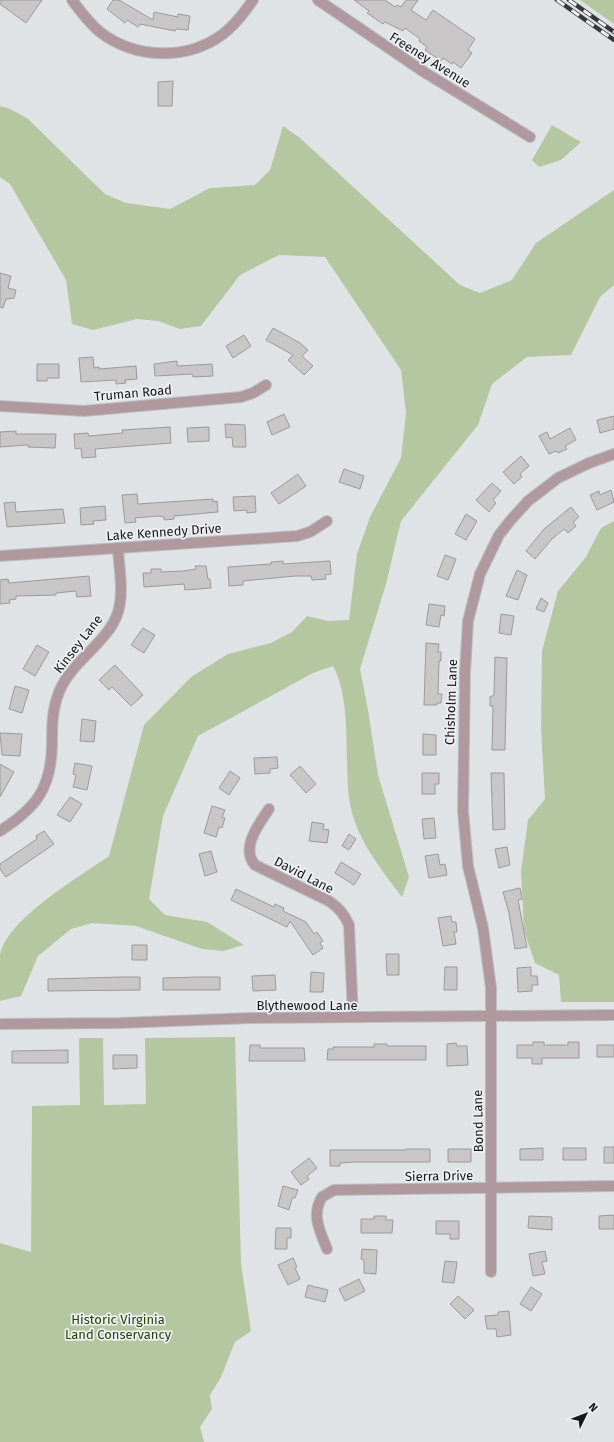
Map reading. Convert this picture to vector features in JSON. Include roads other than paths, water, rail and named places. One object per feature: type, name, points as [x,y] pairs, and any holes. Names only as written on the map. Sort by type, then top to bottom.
[{"type":"street","points":[[72,0],[92,25],[112,40],[137,50],[163,54],[190,50],[214,40],[233,25],[253,0]]},
{"type":"street","name":"Freeney Avenue","points":[[318,0],[424,72],[530,137]]},
{"type":"street","name":"Truman Road","points":[[0,406],[60,410],[103,409],[241,397],[253,393],[266,385]]},
{"type":"street","name":"Chisholm Lane","points":[[490,1017],[491,988],[482,928],[468,866],[462,811],[465,672],[468,621],[473,597],[484,563],[499,535],[528,501],[558,478],[589,463],[614,454]]},
{"type":"street","name":"Lake Kennedy Drive","points":[[0,556],[297,536],[310,532],[327,521]]},
{"type":"street","name":"Kinsey Lane","points":[[0,831],[18,820],[30,809],[45,785],[50,773],[52,719],[60,690],[80,660],[104,636],[112,625],[117,613],[120,589],[118,548]]},
{"type":"street","name":"David Lane","points":[[269,809],[258,825],[249,847],[248,854],[250,860],[255,865],[329,901],[345,916],[349,925],[353,1017]]},
{"type":"street","name":"Blythewood Lane","points":[[0,1024],[120,1023],[251,1018],[614,1015]]},
{"type":"street","name":"Bond Lane","points":[[490,1017],[492,1188],[491,1272]]},
{"type":"street","name":"Sierra Drive","points":[[327,1249],[317,1222],[316,1212],[322,1197],[334,1190],[614,1186]]},
{"type":"railway","points":[[557,0],[614,40]]},
{"type":"railway","points":[[569,0],[614,32]]},
{"type":"park label","name":"Historic Virginia Land Conservancy","points":[[118,1326]]}]
